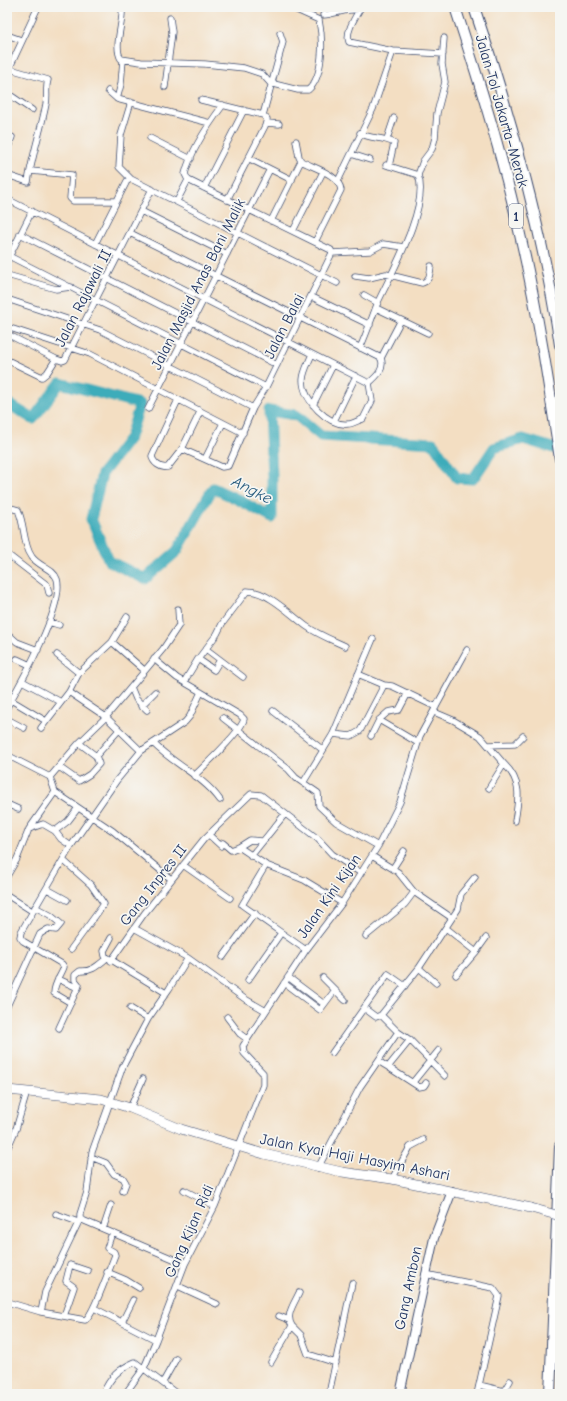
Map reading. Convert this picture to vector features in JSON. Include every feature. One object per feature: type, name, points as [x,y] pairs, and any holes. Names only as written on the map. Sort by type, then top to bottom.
[{"type":"highway","name":"Jalan Tol Jakarta–Merak","points":[[456,7],[488,109],[521,238],[537,315],[560,459]]},
{"type":"highway","name":"Jalan Tol Jakarta–Merak","points":[[474,7],[507,116],[540,237],[560,345]]},
{"type":"highway","points":[[550,1394],[560,1146]]},
{"type":"main road","name":"Jalan Kyai Haji Hasyim Ashari","points":[[7,1090],[110,1101],[181,1129],[237,1147],[318,1168],[392,1179],[531,1208],[560,1216]]},
{"type":"street","points":[[7,175],[28,182],[46,105],[46,89],[48,80],[8,69],[38,7]]},
{"type":"street","points":[[117,99],[121,84],[123,60],[120,57],[118,46],[121,31],[122,7]]},
{"type":"street","points":[[290,7],[319,20]]},
{"type":"street","points":[[319,20],[324,15],[326,7]]},
{"type":"street","points":[[324,15],[334,14],[348,8],[360,8],[348,37],[349,42],[393,52],[443,54]]},
{"type":"street","points":[[165,87],[172,32],[170,18]]},
{"type":"street","points":[[123,60],[206,64],[244,68],[262,74],[270,83],[298,90],[308,90],[315,82],[321,55],[322,44],[319,20]]},
{"type":"street","points":[[263,115],[270,83],[282,42],[280,33]]},
{"type":"street","points":[[7,35],[21,40]]},
{"type":"street","points":[[360,348],[377,306],[393,275],[420,202],[422,184],[418,175],[423,161],[432,149],[435,138],[437,113],[446,82],[442,64],[444,38]]},
{"type":"street","points":[[338,181],[373,109],[393,52]]},
{"type":"street","points":[[108,91],[117,99],[210,123]]},
{"type":"street","points":[[7,93],[32,110]]},
{"type":"street","points":[[201,100],[263,115],[267,119],[267,123],[227,200]]},
{"type":"street","points":[[131,102],[121,135],[119,167],[131,179],[337,283]]},
{"type":"street","points":[[223,105],[210,123],[191,159],[185,174],[188,180],[331,250],[332,253],[370,251],[383,244],[404,247]]},
{"type":"street","points":[[204,188],[244,110]]},
{"type":"street","points":[[387,139],[394,118]]},
{"type":"street","points":[[267,123],[279,124]]},
{"type":"street","points":[[360,133],[368,138],[378,137],[387,139],[395,145],[388,166],[418,175]]},
{"type":"street","points":[[7,150],[12,138]]},
{"type":"street","points":[[150,138],[191,159]]},
{"type":"street","points":[[296,141],[298,157],[301,161],[338,181],[341,190],[315,242]]},
{"type":"street","points":[[351,154],[370,160]]},
{"type":"street","points":[[248,158],[292,180]]},
{"type":"street","points":[[271,221],[301,161]]},
{"type":"street","name":"Jalan Masjid Anas Bani Malik","points":[[148,409],[270,169]]},
{"type":"street","points":[[31,171],[72,175],[70,198],[73,201],[117,201]]},
{"type":"street","points":[[293,231],[323,172]]},
{"type":"street","points":[[96,244],[127,181],[131,179]]},
{"type":"street","points":[[176,201],[188,180]]},
{"type":"street","name":"Jalan Rajawali II","points":[[7,334],[56,359],[64,361],[152,189]]},
{"type":"street","points":[[8,201],[96,244],[369,383]]},
{"type":"street","points":[[141,211],[227,254]]},
{"type":"street","points":[[32,212],[8,258],[51,277],[266,387]]},
{"type":"street","points":[[130,233],[381,358]]},
{"type":"street","points":[[20,234],[277,365]]},
{"type":"street","name":"Jalan Balai","points":[[205,459],[225,467],[243,433],[253,408],[266,387],[312,297],[332,253]]},
{"type":"street","points":[[355,276],[368,278],[382,274],[393,275],[422,283],[428,280],[431,266]]},
{"type":"street","points":[[7,275],[56,289],[71,287]]},
{"type":"street","points":[[47,287],[51,277]]},
{"type":"street","points":[[364,295],[377,306],[428,333]]},
{"type":"street","points":[[312,297],[370,325]]},
{"type":"street","points":[[7,300],[100,330],[253,408]]},
{"type":"street","points":[[369,383],[380,372],[382,362],[381,358],[401,320]]},
{"type":"street","points":[[7,327],[72,347],[243,433]]},
{"type":"street","points":[[312,354],[303,380],[313,405],[318,412],[334,421],[348,424],[363,419],[372,401],[369,383]]},
{"type":"street","points":[[7,360],[42,377],[47,374],[56,359]]},
{"type":"street","points":[[313,405],[333,365]]},
{"type":"street","points":[[334,421],[356,376]]},
{"type":"street","points":[[178,400],[153,452],[153,460],[162,467],[168,467],[182,449],[200,412]]},
{"type":"street","points":[[182,449],[205,459],[223,423]]},
{"type":"street","points":[[7,506],[18,510],[29,551],[33,559],[54,574],[58,581],[57,592],[49,622],[38,650],[7,707]]},
{"type":"street","points":[[7,554],[47,585],[49,593]]},
{"type":"street","points":[[184,682],[198,659],[217,634],[222,624],[247,591],[270,599],[295,616],[306,626],[345,646]]},
{"type":"street","points":[[50,776],[79,743],[106,717],[177,630],[180,620],[178,609]]},
{"type":"street","points":[[41,728],[69,692],[79,673],[112,642],[127,617]]},
{"type":"street","points":[[49,622],[60,625]]},
{"type":"street","points":[[7,633],[17,642],[38,650]]},
{"type":"street","points":[[303,783],[333,734],[372,639]]},
{"type":"street","points":[[112,642],[144,670]]},
{"type":"street","points":[[206,650],[243,677]]},
{"type":"street","name":"Jalan Kini Kijan","points":[[246,1039],[306,950],[342,903],[378,846],[400,802],[418,743],[467,650]]},
{"type":"street","points":[[57,656],[79,673]]},
{"type":"street","points":[[17,659],[30,665]]},
{"type":"street","points":[[154,659],[184,682],[240,715],[244,719],[238,729],[214,757],[194,776]]},
{"type":"street","points":[[198,659],[214,670],[220,660]]},
{"type":"street","points":[[358,674],[408,693],[480,736],[515,777],[519,788],[514,821]]},
{"type":"street","points":[[22,681],[61,702]]},
{"type":"street","points":[[333,734],[351,736],[360,731],[384,685]]},
{"type":"street","points":[[131,687],[136,699],[141,706],[147,710]]},
{"type":"street","points":[[69,692],[106,717],[141,752]]},
{"type":"street","points":[[141,706],[155,692]]},
{"type":"street","points":[[71,1003],[54,993],[54,986],[64,966],[23,941],[20,937],[21,932],[71,846],[117,780],[141,752],[185,722],[190,716],[201,692]]},
{"type":"street","points":[[371,736],[380,720],[388,712],[399,710],[408,693]]},
{"type":"street","points":[[11,700],[46,721]]},
{"type":"street","points":[[273,711],[323,750]]},
{"type":"street","points":[[223,718],[288,769],[296,778],[318,793],[319,806],[336,822],[378,846]]},
{"type":"street","points":[[7,719],[24,728]]},
{"type":"street","points":[[380,720],[418,743]]},
{"type":"street","points":[[96,756],[119,730]]},
{"type":"street","points":[[488,745],[515,744],[523,736]]},
{"type":"street","points":[[59,767],[77,781],[81,781],[99,764],[96,756],[79,743]]},
{"type":"street","points":[[153,743],[162,753],[194,776],[220,800]]},
{"type":"street","points":[[7,755],[50,776],[56,792],[113,831],[171,879]]},
{"type":"street","points":[[489,788],[504,764]]},
{"type":"street","points":[[7,876],[17,859],[29,829],[56,792]]},
{"type":"street","name":"Gang Inpres II","points":[[109,959],[171,879],[209,835],[251,794],[261,795],[318,839],[332,854],[361,873]]},
{"type":"street","points":[[7,804],[18,809]]},
{"type":"street","points":[[55,831],[68,821],[78,808]]},
{"type":"street","points":[[251,856],[284,814]]},
{"type":"street","points":[[29,829],[43,824],[55,831],[61,839],[71,846]]},
{"type":"street","points":[[209,835],[221,846],[223,843],[226,844],[231,850],[250,840],[262,841]]},
{"type":"street","points":[[239,847],[266,865],[304,880],[342,903]]},
{"type":"street","points":[[393,868],[404,851]]},
{"type":"street","points":[[372,856],[393,868],[408,882],[414,892],[440,908],[452,918]]},
{"type":"street","points":[[63,860],[91,885],[104,904],[71,949]]},
{"type":"street","points":[[184,865],[230,898]]},
{"type":"street","points":[[266,865],[242,905],[306,950]]},
{"type":"street","points":[[364,1008],[376,1017],[381,1016],[419,968],[452,918],[459,904],[461,894],[475,877]]},
{"type":"street","points":[[47,889],[68,900]]},
{"type":"street","points":[[366,936],[405,904],[414,892]]},
{"type":"street","points":[[7,895],[34,909],[50,915],[61,924],[56,930],[48,929],[40,934],[7,1006]]},
{"type":"street","points":[[223,958],[254,913]]},
{"type":"street","points":[[134,928],[188,958],[246,999],[266,1011]]},
{"type":"street","points":[[446,928],[476,952]]},
{"type":"street","points":[[248,980],[281,933]]},
{"type":"street","points":[[111,938],[104,951],[105,956],[134,972],[166,993]]},
{"type":"street","points":[[456,975],[486,938]]},
{"type":"street","points":[[41,1312],[45,1292],[79,1221],[87,1188],[91,1157],[123,1066],[148,1019],[188,958]]},
{"type":"street","points":[[60,1028],[79,985],[75,980],[75,975],[80,971],[87,971],[94,968],[109,959]]},
{"type":"street","points":[[419,968],[436,983]]},
{"type":"street","points":[[332,1053],[388,974],[405,986]]},
{"type":"street","points":[[288,977],[324,1004]]},
{"type":"street","points":[[323,978],[346,1000]]},
{"type":"street","points":[[58,979],[78,988]]},
{"type":"street","points":[[284,983],[319,1009],[335,990]]},
{"type":"street","points":[[294,990],[298,984]]},
{"type":"street","points":[[130,1008],[148,1019]]},
{"type":"street","points":[[381,1016],[398,1032],[410,1040],[445,1076]]},
{"type":"street","points":[[227,1018],[246,1039],[243,1046],[244,1053],[262,1073],[264,1081],[237,1147]]},
{"type":"street","points":[[318,1168],[360,1087],[398,1032]]},
{"type":"street","points":[[388,1067],[410,1040]]},
{"type":"street","points":[[413,1082],[439,1050]]},
{"type":"street","points":[[378,1061],[419,1087],[424,1086],[426,1083]]},
{"type":"street","points":[[130,1108],[143,1080]]},
{"type":"street","points":[[7,1149],[18,1123],[27,1092]]},
{"type":"street","points":[[392,1179],[410,1147],[423,1140]]},
{"type":"street","name":"Gang Kijan Ridi","points":[[125,1394],[144,1368],[178,1286],[185,1264],[215,1206],[237,1147]]},
{"type":"street","points":[[91,1157],[106,1163],[114,1174],[125,1180],[126,1183],[123,1191]]},
{"type":"street","points":[[184,1190],[215,1206]]},
{"type":"street","name":"Gang Ambon","points":[[400,1393],[436,1228],[452,1191]]},
{"type":"street","points":[[104,1229],[111,1205]]},
{"type":"street","points":[[56,1214],[104,1229],[185,1264]]},
{"type":"street","points":[[7,1290],[7,1302],[41,1312],[85,1320],[94,1308],[115,1255],[114,1252],[107,1248],[112,1233]]},
{"type":"street","points":[[64,1316],[74,1287],[66,1281],[70,1265],[88,1271]]},
{"type":"street","points":[[107,1272],[126,1280],[139,1288]]},
{"type":"street","points":[[425,1274],[493,1288],[497,1291],[499,1302],[477,1394]]},
{"type":"street","points":[[329,1394],[352,1283]]},
{"type":"street","points":[[178,1286],[217,1304]]},
{"type":"street","points":[[299,1293],[289,1314],[289,1320],[292,1326],[301,1335],[308,1354],[336,1363]]},
{"type":"street","points":[[122,1322],[132,1300]]},
{"type":"street","points":[[94,1308],[156,1340]]},
{"type":"street","points":[[279,1316],[289,1320]]},
{"type":"street","points":[[271,1362],[292,1326]]},
{"type":"street","points":[[163,1382],[176,1359]]},
{"type":"street","points":[[103,1394],[108,1383],[119,1370],[135,1362],[177,1394]]},
{"type":"street","points":[[479,1385],[504,1391],[510,1381]]},
{"type":"street","points":[[400,1393],[412,1394]]},
{"type":"waterway","name":"Angke","points":[[7,403],[33,419],[60,383],[140,404],[130,437],[102,474],[91,519],[109,561],[145,579],[177,551],[213,488],[272,518],[269,411],[296,415],[321,436],[433,443],[457,478],[473,479],[494,448],[523,439],[560,450]]}]
